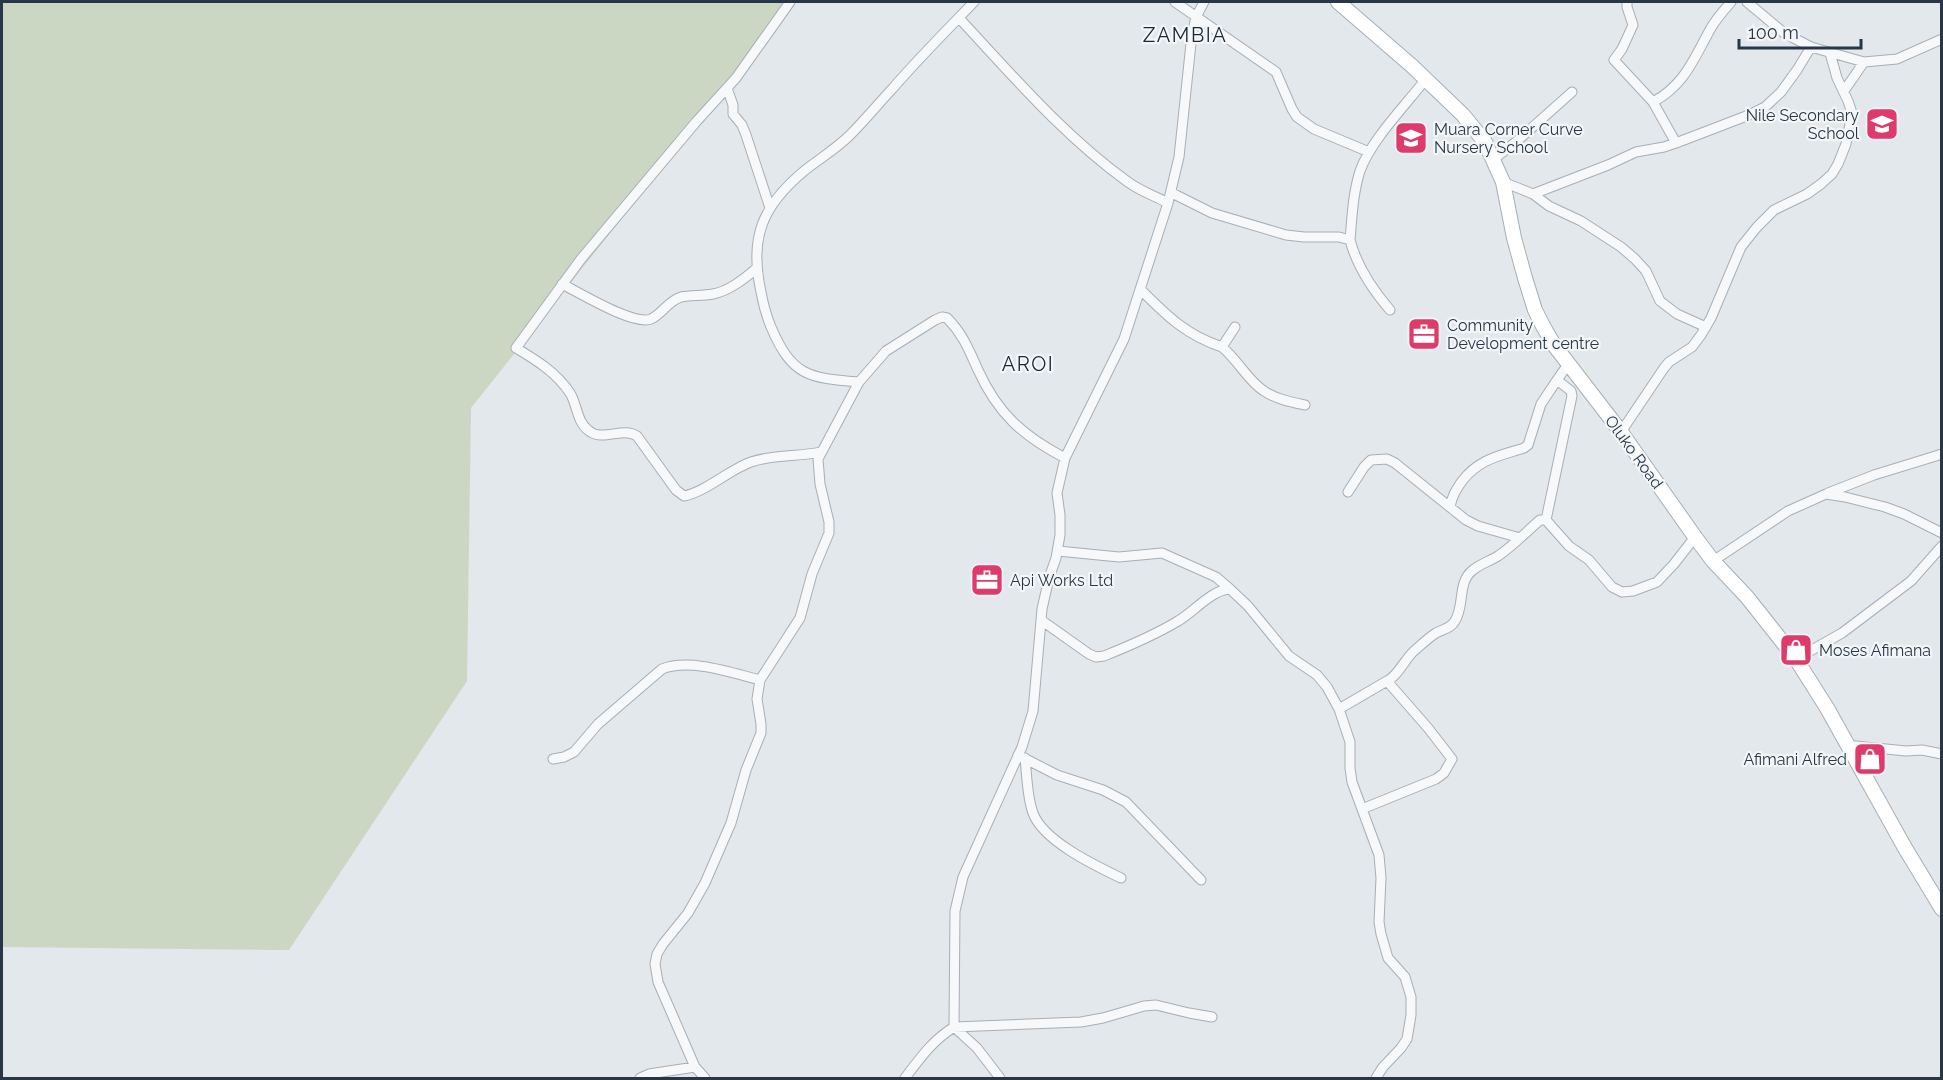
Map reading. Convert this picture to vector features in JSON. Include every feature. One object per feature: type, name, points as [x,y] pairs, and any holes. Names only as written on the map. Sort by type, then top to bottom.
[{"type":"main road","name":"Oluko Road","points":[[1338,2],[1462,115],[1485,142],[1503,182],[1514,238],[1536,310],[1554,345],[1621,432],[1713,561],[1747,597],[1796,660],[1827,708],[1941,909]]},
{"type":"street","points":[[790,2],[727,88],[696,122],[562,284],[516,348],[540,363],[559,379],[573,398],[581,422],[589,432],[601,435],[633,433],[680,494],[684,496],[690,495],[738,468],[761,459],[821,452]]},
{"type":"street","points":[[859,382],[808,375],[796,368],[788,359],[768,321],[755,249],[770,208],[777,197],[803,172],[850,136],[974,2]]},
{"type":"street","points":[[1175,2],[1276,72],[1297,117],[1314,129],[1369,152]]},
{"type":"street","points":[[1000,1078],[977,1048],[954,1027],[955,911],[959,889],[989,818],[1022,757],[1033,711],[1046,590],[1058,551],[1060,515],[1057,493],[1065,458],[1124,339],[1172,193],[1185,117],[1190,47],[1196,17],[1204,2]]},
{"type":"street","points":[[1627,2],[1633,25],[1623,49],[1614,60],[1653,102],[1676,143]]},
{"type":"street","points":[[1653,102],[1675,88],[1712,26],[1731,2]]},
{"type":"street","points":[[1747,2],[1784,33],[1810,47],[1864,62],[1897,59],[1941,39]]},
{"type":"street","points":[[959,18],[1053,119],[1128,182],[1144,193],[1168,203]]},
{"type":"street","points":[[1533,194],[1636,152],[1664,147],[1749,116],[1765,107],[1781,92],[1810,47]]},
{"type":"street","points":[[1621,432],[1664,368],[1669,362],[1692,347],[1706,327],[1741,247],[1751,234],[1774,210],[1807,194],[1821,184],[1838,164],[1846,144],[1852,113],[1837,78],[1830,53]]},
{"type":"street","points":[[1844,91],[1864,62]]},
{"type":"street","points":[[1390,310],[1373,290],[1353,251],[1350,240],[1354,195],[1369,152],[1425,80]]},
{"type":"street","points":[[727,88],[733,114],[742,125],[746,135],[770,208]]},
{"type":"street","points":[[1494,159],[1572,92]]},
{"type":"street","points":[[1503,182],[1533,194],[1549,206],[1581,221],[1621,247],[1646,271],[1660,301],[1677,314],[1706,327]]},
{"type":"street","points":[[1172,193],[1212,213],[1286,235],[1339,237],[1350,240]]},
{"type":"street","points":[[562,284],[627,317],[645,321],[653,318],[681,297],[715,294],[736,284],[757,268]]},
{"type":"street","points":[[1140,289],[1176,324],[1192,335],[1222,347],[1233,356],[1263,391],[1305,405]]},
{"type":"street","points":[[705,1078],[695,1067],[658,982],[655,963],[657,954],[688,913],[705,884],[731,823],[746,770],[760,733],[757,699],[760,680],[800,618],[812,574],[829,533],[829,522],[817,464],[821,452],[859,382],[886,351],[935,320],[942,317],[947,318],[968,346],[988,388],[1018,428],[1065,458]]},
{"type":"street","points":[[1222,347],[1234,327]]},
{"type":"street","points":[[1450,507],[1454,492],[1477,465],[1528,445],[1542,404],[1569,363]]},
{"type":"street","points":[[1546,520],[1572,396],[1571,391],[1557,380]]},
{"type":"street","points":[[1713,561],[1788,511],[1874,475],[1941,454]]},
{"type":"street","points":[[1348,492],[1371,460],[1387,459],[1466,520],[1478,526],[1520,538]]},
{"type":"street","points":[[1826,494],[1885,507],[1941,533]]},
{"type":"street","points":[[1339,709],[1394,677],[1406,658],[1434,634],[1450,627],[1460,608],[1462,587],[1466,578],[1473,570],[1497,557],[1540,520],[1546,520],[1569,546],[1589,560],[1612,587],[1622,592],[1657,582],[1695,537]]},
{"type":"street","points":[[1796,660],[1842,633],[1911,581],[1941,546]]},
{"type":"street","points":[[1058,551],[1119,557],[1161,554],[1216,577],[1248,606],[1289,656],[1317,675],[1327,687],[1339,709],[1350,742],[1350,768],[1355,795],[1379,855],[1381,934],[1388,958],[1405,977],[1411,997],[1410,1026],[1404,1044],[1376,1078]]},
{"type":"street","points":[[1041,620],[1089,654],[1096,657],[1104,656],[1176,622],[1215,594],[1230,589]]},
{"type":"street","points":[[553,759],[574,752],[598,724],[624,700],[662,669],[672,665],[681,664],[723,670],[760,680]]},
{"type":"street","points":[[1362,809],[1436,778],[1444,773],[1452,759],[1387,681]]},
{"type":"street","points":[[1846,745],[1906,751],[1922,750],[1941,754]]},
{"type":"street","points":[[1022,757],[1031,806],[1037,821],[1073,852],[1121,878]]},
{"type":"street","points":[[1022,757],[1057,775],[1103,790],[1126,802],[1201,880]]},
{"type":"street","points":[[905,1078],[932,1043],[954,1027],[1081,1022],[1156,1005],[1212,1017]]},
{"type":"street","points":[[640,1078],[649,1074],[695,1067]]},
{"type":"green space","points":[[2,2],[794,2],[471,408],[467,681],[289,950],[2,947]]},
{"type":"place","name":"Nile Secondary School","points":[[1882,124]]},
{"type":"place","name":"Muara Corner Curve Nursery School","points":[[1411,138]]},
{"type":"place","name":"Community Development centre","points":[[1424,334]]},
{"type":"place","name":"Api Works Ltd","points":[[987,580]]},
{"type":"place","name":"Moses Afimana","points":[[1796,650]]},
{"type":"place","name":"Afimani Alfred","points":[[1870,759]]},
{"type":"district","name":"ZAMBIA","points":[[1185,35]]},
{"type":"district","name":"AROI","points":[[1028,364]]}]
